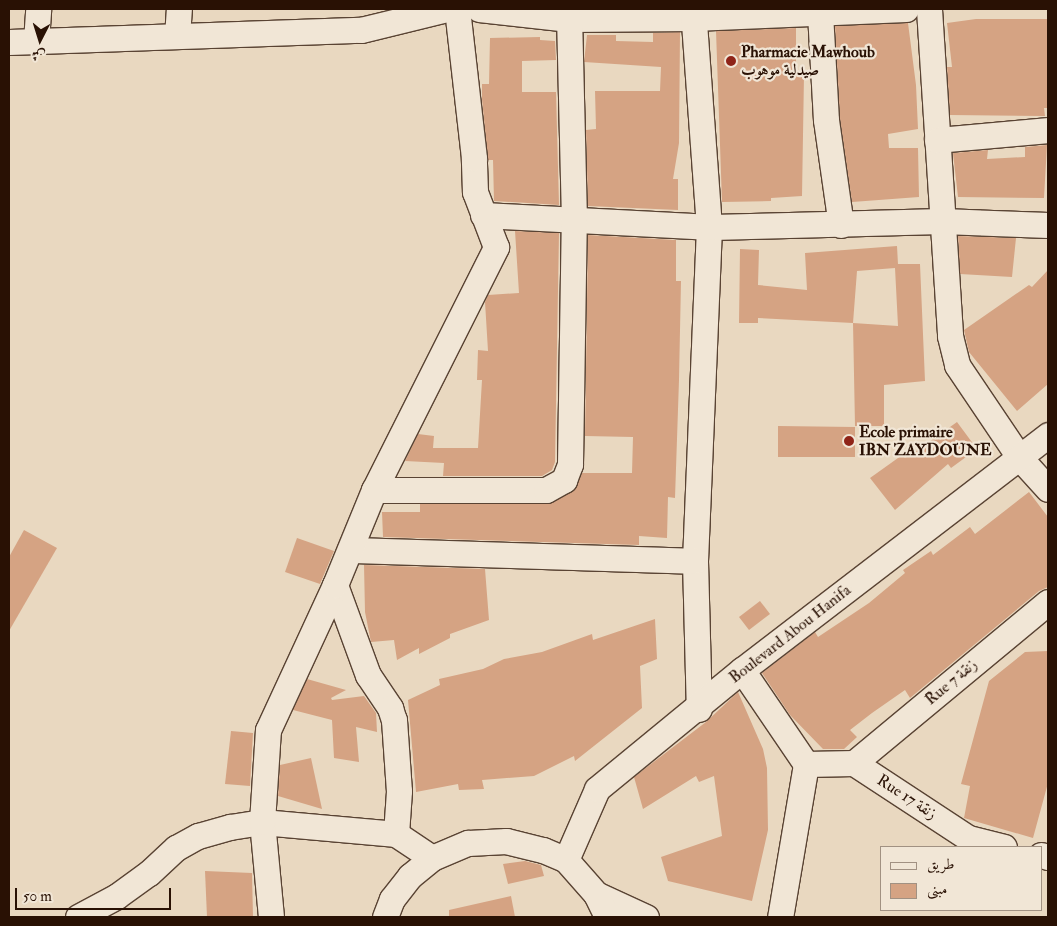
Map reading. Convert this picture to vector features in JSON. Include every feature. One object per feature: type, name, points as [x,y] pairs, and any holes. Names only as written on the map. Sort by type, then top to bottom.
[{"type":"street","points":[[36,41],[38,9]]},
{"type":"street","points":[[177,36],[179,9]]},
{"type":"street","points":[[9,42],[177,36],[446,9]]},
{"type":"street","points":[[271,917],[262,822],[268,730],[335,585],[374,490],[496,247],[474,192],[474,158],[457,9]]},
{"type":"street","points":[[479,9],[569,19],[693,13],[820,13],[906,9]]},
{"type":"street","points":[[929,9],[950,336],[957,365],[1019,457],[1048,489]]},
{"type":"street","points":[[693,13],[709,227],[695,561],[699,709]]},
{"type":"street","points":[[820,13],[826,120],[841,224]]},
{"type":"street","points":[[374,490],[546,490],[557,487],[564,480],[570,464],[574,220],[569,19]]},
{"type":"street","points":[[937,140],[1048,130]]},
{"type":"street","points":[[484,215],[709,227],[942,221],[1048,225]]},
{"type":"street","name":"Boulevard Abou Hanifa","points":[[566,860],[597,789],[699,709],[742,670],[1048,435]]},
{"type":"street","points":[[350,550],[695,561]]},
{"type":"street","points":[[335,585],[368,675],[390,708],[394,720],[399,791],[396,834]]},
{"type":"street","name":"Rue 7 زنقة","points":[[854,763],[1048,602]]},
{"type":"street","points":[[742,670],[806,764],[780,917]]},
{"type":"street","points":[[806,764],[854,763]]},
{"type":"street","name":"Rue 17 زنقة","points":[[854,763],[968,838],[1000,846]]},
{"type":"street","points":[[78,917],[117,896],[149,873],[176,848],[198,836],[262,822],[396,834],[432,858]]},
{"type":"street","points":[[385,917],[392,899],[410,876],[432,858],[468,843],[506,841],[543,850],[566,860],[596,894],[607,917]]},
{"type":"street","points":[[596,894],[646,917]]},
{"type":"building","points":[[976,19],[1048,19],[1048,108],[1044,108],[1045,116],[950,115],[947,67],[952,67],[947,23]]},
{"type":"building","points":[[908,23],[916,85],[918,129],[888,134],[889,148],[918,148],[919,197],[852,202],[840,119],[835,26]]},
{"type":"building","points":[[796,28],[796,75],[804,75],[802,196],[771,198],[771,201],[722,202],[716,31]]},
{"type":"building","points":[[680,32],[679,143],[673,179],[678,179],[678,210],[588,206],[586,130],[596,129],[595,91],[660,91],[661,67],[584,62],[587,35],[616,35],[616,41],[653,42],[653,33]]},
{"type":"building","points":[[540,37],[540,40],[555,41],[556,60],[522,61],[522,92],[556,92],[559,205],[494,201],[493,160],[488,160],[482,99],[482,84],[489,84],[490,38]]},
{"type":"building","points":[[1047,145],[1044,198],[958,197],[953,153],[988,150],[987,159],[1025,157],[1025,147]]},
{"type":"building","points":[[515,231],[559,233],[555,462],[552,470],[542,476],[443,476],[444,463],[405,461],[418,434],[434,436],[433,448],[478,448],[482,380],[477,380],[478,350],[488,351],[485,302],[488,295],[519,293]]},
{"type":"building","points":[[588,235],[676,240],[676,281],[681,281],[679,380],[675,498],[668,497],[667,538],[639,536],[639,545],[383,537],[382,512],[420,512],[420,504],[546,504],[571,492],[582,473],[632,473],[633,437],[585,436]]},
{"type":"building","points":[[958,236],[1016,238],[1012,277],[960,274]]},
{"type":"building","points":[[897,246],[898,264],[920,264],[925,381],[884,385],[884,426],[855,426],[853,323],[758,318],[758,323],[739,323],[740,249],[759,250],[758,285],[807,290],[805,253]],"holes":[[[895,268],[898,326],[853,323],[857,271]]]},
{"type":"building","points":[[1048,270],[1048,384],[1017,411],[969,352],[964,330],[1029,285],[1032,287]]},
{"type":"building","points":[[957,422],[977,449],[951,468],[948,464],[895,510],[870,478],[905,453],[908,457]]},
{"type":"building","points":[[778,426],[855,427],[855,457],[778,457]]},
{"type":"building","points":[[1029,492],[1048,517],[1048,587],[1039,591],[910,698],[905,690],[850,730],[857,737],[844,749],[823,749],[790,715],[762,673],[815,632],[818,637],[869,603],[905,573],[903,570],[931,551],[933,555],[970,527],[975,534]]},
{"type":"building","points":[[24,530],[57,548],[9,631],[9,557]]},
{"type":"building","points":[[297,538],[334,551],[320,584],[285,572]]},
{"type":"building","points":[[364,565],[485,569],[489,620],[450,634],[450,638],[419,654],[419,648],[397,660],[394,640],[371,642],[365,612]]},
{"type":"building","points":[[760,601],[770,614],[749,630],[739,617]]},
{"type":"building","points":[[655,619],[657,659],[640,666],[642,708],[575,761],[574,756],[534,776],[482,780],[484,789],[459,790],[458,784],[416,792],[408,700],[440,685],[439,679],[483,669],[504,659],[542,652],[592,634],[593,640]]},
{"type":"building","points":[[1048,651],[1048,783],[1033,838],[964,818],[970,786],[961,784],[989,681],[1025,652]]},
{"type":"building","points":[[307,679],[346,690],[331,698],[332,700],[364,696],[376,713],[377,732],[356,727],[359,762],[334,758],[332,720],[293,710]]},
{"type":"building","points":[[738,692],[763,749],[767,768],[768,830],[752,901],[668,881],[661,857],[722,836],[714,776],[699,782],[696,776],[643,809],[634,777],[706,722]]},
{"type":"building","points":[[231,731],[253,733],[250,786],[225,784]]},
{"type":"building","points":[[311,758],[322,809],[278,796],[280,765]]},
{"type":"building","points":[[525,861],[541,865],[544,876],[508,884],[503,864]]},
{"type":"building","points":[[205,871],[252,873],[253,917],[207,917]]},
{"type":"building","points":[[511,896],[515,917],[449,917],[449,910]]},
{"type":"place","name":"Pharmacie Mawhoub صيدلية موهوب","points":[[731,61]]},
{"type":"place","name":"Ecole primaire IBN ZAYDOUNE","points":[[849,441]]}]
